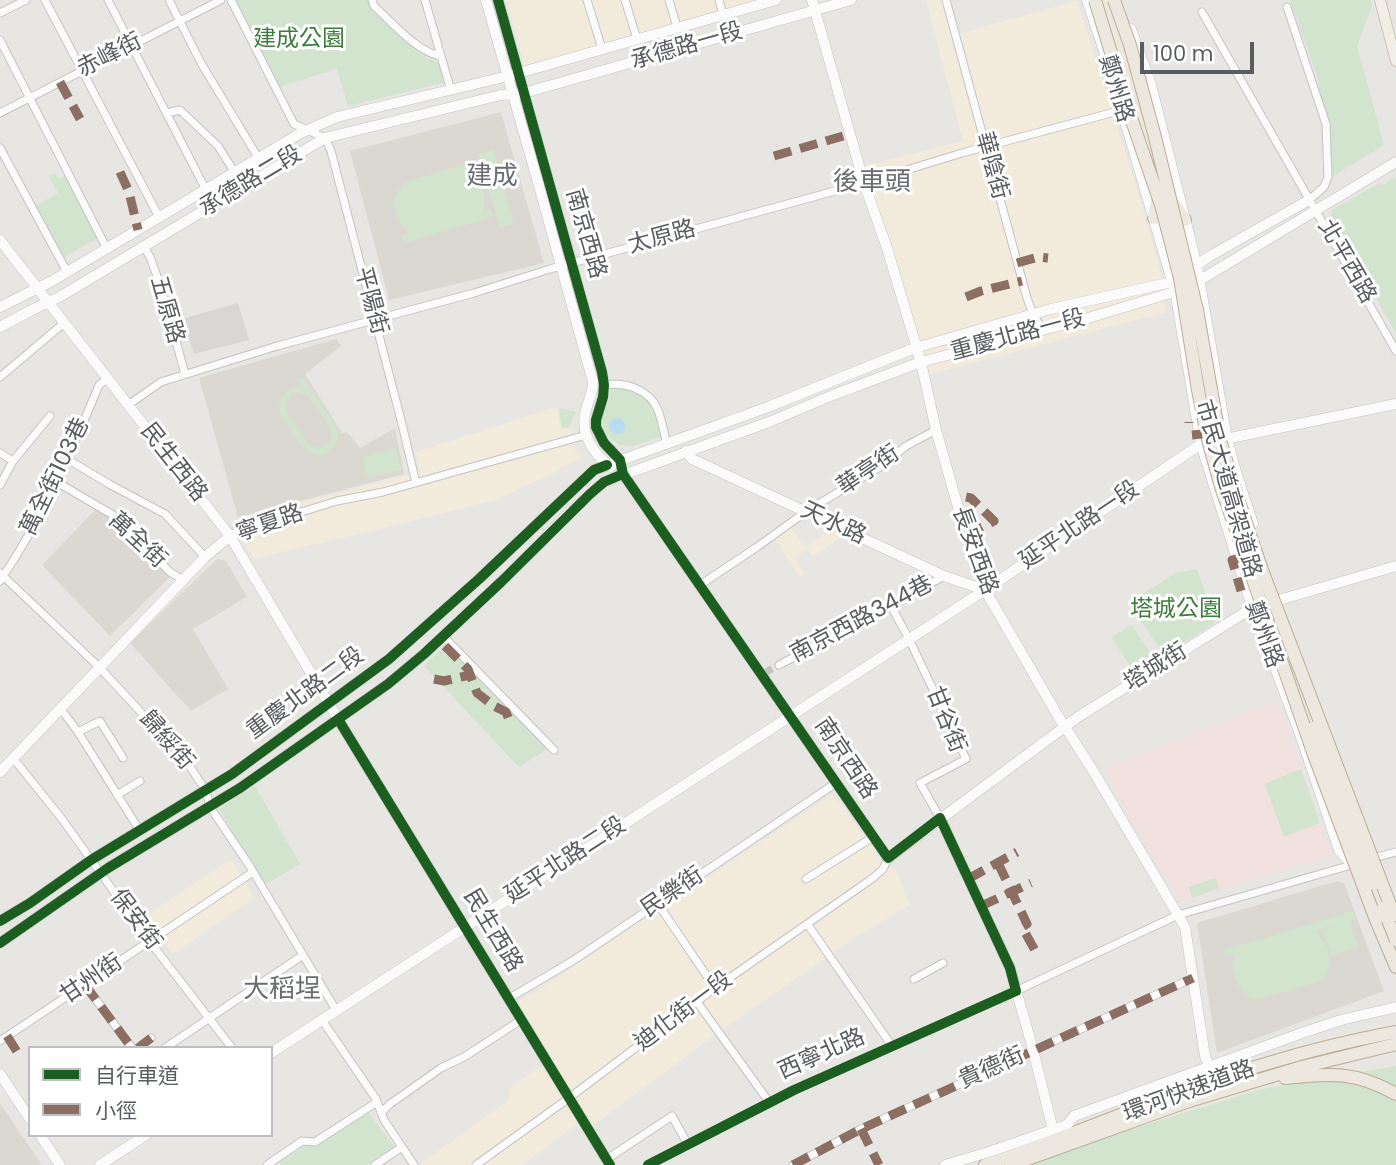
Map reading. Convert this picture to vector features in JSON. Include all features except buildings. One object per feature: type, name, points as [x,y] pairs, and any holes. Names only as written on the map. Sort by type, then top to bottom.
[{"type":"highway","name":"市民大道高架道路","points":[[1095,0],[1161,205],[1180,278],[1198,390],[1221,487],[1349,852],[1396,967]]},
{"type":"highway","points":[[1107,0],[1159,185],[1179,284]]},
{"type":"highway","name":"市民大道高架道路","points":[[1117,0],[1152,124],[1191,283],[1220,440],[1245,521],[1280,617],[1396,919]]},
{"type":"highway","points":[[1154,218],[1159,185]]},
{"type":"highway","points":[[1159,185],[1185,220]]},
{"type":"highway","points":[[1280,617],[1306,710]]},
{"type":"highway","points":[[1269,629],[1306,710],[1396,940]]},
{"type":"highway","name":"環河快速道路","points":[[985,1165],[1270,1062],[1396,1032]]},
{"type":"highway","name":"環河快速道路","points":[[1011,1165],[1158,1112],[1250,1083],[1396,1044]]},
{"type":"highway","points":[[1067,1125],[1075,1126],[1213,1074],[1233,1070],[1327,1065],[1396,1050]]},
{"type":"highway","points":[[1250,1083],[1323,1074],[1351,1076],[1396,1094]]},
{"type":"main road","points":[[1380,0],[1396,61]]},
{"type":"street","points":[[0,13],[26,0]]},
{"type":"street","points":[[45,0],[159,217]]},
{"type":"street","points":[[108,0],[206,190]]},
{"type":"street","points":[[169,0],[201,63],[259,159]]},
{"type":"street","name":"赤峰街","points":[[0,113],[221,0]]},
{"type":"street","points":[[231,0],[294,124],[325,138]]},
{"type":"street","points":[[372,0],[374,6],[418,47],[441,56]]},
{"type":"street","points":[[425,0],[451,90]]},
{"type":"street","name":"南京西路","points":[[486,0],[513,75]]},
{"type":"street","name":"南京西路","points":[[498,0],[513,75],[566,265],[593,382],[585,415],[586,435],[595,452],[607,465],[623,474]]},
{"type":"street","points":[[587,0],[602,48]]},
{"type":"street","points":[[625,0],[637,39]]},
{"type":"street","points":[[669,0],[677,27]]},
{"type":"street","points":[[719,0],[723,15]]},
{"type":"street","name":"承德路一段","points":[[513,75],[723,15],[756,3],[776,0]]},
{"type":"street","name":"承德路一段","points":[[518,93],[814,5],[851,0]]},
{"type":"street","name":"華陰街","points":[[946,0],[1027,298],[1042,330]]},
{"type":"street","name":"鄭州路","points":[[1087,0],[1154,218],[1179,284],[1201,444],[1253,610],[1299,731],[1339,850],[1352,865],[1396,975]]},
{"type":"street","name":"鄭州路","points":[[1117,0],[1152,85],[1197,265],[1227,439],[1237,475],[1291,635],[1396,904]]},
{"type":"street","name":"長安西路","points":[[814,5],[864,183],[887,248],[921,362],[936,430],[966,535],[985,590],[1185,927],[1205,1056],[1209,1066]]},
{"type":"street","points":[[1287,7],[1326,124],[1328,177],[1313,205]]},
{"type":"street","name":"北平西路","points":[[1202,12],[1396,351]]},
{"type":"street","points":[[0,40],[107,249]]},
{"type":"street","name":"承德路二段","points":[[0,307],[107,249],[308,130],[337,117],[513,75]]},
{"type":"street","name":"承德路二段","points":[[0,327],[61,296],[325,138],[518,93]]},
{"type":"street","points":[[167,113],[180,110],[218,146],[235,173]]},
{"type":"street","name":"太原路","points":[[128,405],[162,382],[277,346],[1122,110]]},
{"type":"street","name":"平陽街","points":[[325,138],[331,151],[416,483]]},
{"type":"street","points":[[0,148],[66,272]]},
{"type":"street","name":"重慶北路一段","points":[[623,474],[769,422],[921,362],[1042,330],[1179,284],[1210,256],[1396,162]]},
{"type":"street","name":"重慶北路一段","points":[[607,465],[768,407],[915,348],[1033,314],[1200,280],[1313,205]]},
{"type":"street","name":"民生西路","points":[[0,240],[230,536],[328,703],[609,1162]]},
{"type":"street","name":"五原路","points":[[144,247],[161,287],[185,374]]},
{"type":"street","name":"南京西路","points":[[566,265],[602,372],[603,397],[596,428],[604,443],[620,460],[623,474],[699,585],[764,673],[888,858]]},
{"type":"street","points":[[0,377],[64,323]]},
{"type":"street","name":"萬全街103巷","points":[[1,577],[32,528],[67,459],[99,385],[107,379]]},
{"type":"street","points":[[604,385],[634,388],[650,397],[658,410],[667,444]]},
{"type":"street","name":"延平北路一段","points":[[790,715],[985,590],[1201,444],[1396,404]]},
{"type":"street","points":[[0,485],[13,461],[50,416]]},
{"type":"street","name":"華亭街","points":[[699,585],[807,511],[880,467],[906,446],[936,430]]},
{"type":"street","name":"寧夏路","points":[[0,771],[205,557],[236,532],[337,501],[383,492],[586,435]]},
{"type":"street","name":"天水路","points":[[685,451],[692,459],[943,576],[985,590]]},
{"type":"street","points":[[0,453],[13,461]]},
{"type":"street","points":[[67,459],[166,514],[205,557]]},
{"type":"street","name":"重慶北路二段","points":[[0,921],[91,860],[232,774],[397,653],[594,470],[607,465]]},
{"type":"street","name":"重慶北路二段","points":[[0,943],[100,873],[249,782],[387,684],[510,574],[590,494],[604,482],[623,474]]},
{"type":"street","name":"萬全街","points":[[55,481],[113,515],[170,572],[183,580]]},
{"type":"street","name":"塔城街","points":[[940,818],[1078,717],[1244,613],[1396,566]]},
{"type":"street","name":"南京西路344巷","points":[[779,665],[943,576]]},
{"type":"street","name":"歸綏街","points":[[1,577],[99,667],[187,762],[206,791],[210,807],[337,1010]]},
{"type":"street","points":[[891,606],[909,639]]},
{"type":"street","points":[[1268,650],[1279,655],[1286,654],[1293,644],[1291,635]]},
{"type":"street","points":[[443,636],[554,750]]},
{"type":"street","name":"甘谷街","points":[[909,639],[966,759],[920,783],[940,818]]},
{"type":"street","points":[[61,709],[140,831]]},
{"type":"street","name":"延平北路二段","points":[[273,1052],[790,715]]},
{"type":"street","points":[[78,732],[100,721],[123,758]]},
{"type":"street","name":"保安街","points":[[13,758],[62,819],[231,1046]]},
{"type":"street","points":[[1317,786],[1328,776],[1345,771]]},
{"type":"street","points":[[117,795],[140,781]]},
{"type":"street","name":"民樂街","points":[[508,999],[575,960],[836,783]]},
{"type":"street","points":[[888,858],[940,818],[1010,968],[1053,1130]]},
{"type":"street","points":[[806,878],[873,837]]},
{"type":"street","name":"西寧北路","points":[[648,1165],[769,1101],[1016,991],[1178,915],[1396,852]]},
{"type":"street","name":"迪化街一段","points":[[476,1165],[715,988],[873,878],[883,869],[888,858]]},
{"type":"street","name":"甘州街","points":[[0,1041],[253,872]]},
{"type":"street","points":[[658,904],[715,988]]},
{"type":"street","points":[[808,925],[892,1046]]},
{"type":"street","points":[[168,1046],[303,955]]},
{"type":"street","points":[[914,979],[943,963]]},
{"type":"street","name":"貴德街","points":[[793,1165],[861,1129],[1193,978]]},
{"type":"street","points":[[85,985],[131,1046]]},
{"type":"street","points":[[697,1002],[769,1101]]},
{"type":"street","points":[[944,1165],[1067,1125],[1074,1116],[1209,1066],[1341,1020],[1396,1007]]},
{"type":"street","points":[[323,1020],[377,1102],[384,1120],[414,1165]]},
{"type":"street","points":[[381,1112],[442,1068],[521,1020]]},
{"type":"street","points":[[141,1046],[152,1038]]},
{"type":"street","points":[[0,1074],[28,1116]]},
{"type":"street","points":[[267,1165],[302,1141],[315,1142],[377,1102]]},
{"type":"street","points":[[609,1162],[672,1116],[687,1143]]},
{"type":"street","points":[[41,1137],[60,1165]]},
{"type":"street","points":[[100,1165],[143,1137]]},
{"type":"street","points":[[375,1165],[402,1147]]},
{"type":"shaded area","points":[[506,0],[624,0],[636,40],[526,71]]},
{"type":"shaded area","points":[[627,0],[667,0],[676,28],[639,39]]},
{"type":"shaded area","points":[[671,0],[753,0],[754,6],[679,27]]},
{"type":"shaded area","points":[[926,0],[944,0],[954,35],[1077,1],[1138,192],[1162,277],[1166,312],[927,375],[863,166],[963,141]]},
{"type":"shaded area","points":[[501,112],[544,263],[389,300],[350,151]]},
{"type":"shaded area","points":[[238,303],[249,340],[194,354],[182,319]]},
{"type":"shaded area","points":[[336,339],[341,346],[305,374],[342,433],[347,432],[360,448],[395,428],[404,474],[238,517],[199,378]]},
{"type":"shaded area","points":[[556,407],[561,429],[570,428],[575,450],[581,457],[552,474],[493,501],[254,559],[230,521],[420,472],[416,452]]},
{"type":"shaded area","points":[[97,508],[112,516],[170,577],[110,636],[42,565]]},
{"type":"shaded area","points":[[791,528],[805,548],[829,530],[842,536],[817,554],[812,556],[807,549],[794,558],[805,574],[800,577],[775,539]]},
{"type":"shaded area","points":[[217,559],[226,561],[247,597],[193,629],[228,689],[191,711],[130,643]]},
{"type":"shaded area","points":[[1277,701],[1332,855],[1180,902],[1104,773],[1106,769]]},
{"type":"shaded area","points":[[831,795],[836,798],[888,869],[895,868],[910,905],[857,936],[715,1035],[592,1126],[586,1117],[522,1165],[419,1165],[509,1100],[510,1088],[550,1060],[515,1003]]},
{"type":"shaded area","points":[[231,859],[254,898],[173,954],[144,917]]},
{"type":"shaded area","points":[[1337,881],[1344,883],[1384,991],[1217,1053],[1197,923]]},
{"type":"shaded area","points":[[0,1103],[42,1165],[0,1165]]},
{"type":"green space","name":"建成公園","points":[[233,0],[368,0],[371,10],[417,52],[439,63],[443,83],[348,106],[337,69],[278,89]]},
{"type":"green space","points":[[1290,0],[1370,0],[1372,6],[1357,46],[1384,145],[1325,181],[1325,119],[1317,76]]},
{"type":"green space","points":[[494,150],[514,224],[499,228],[479,154]]},
{"type":"green space","points":[[461,165],[478,178],[483,190],[483,211],[491,209],[494,217],[404,243],[401,235],[410,232],[399,222],[394,208],[396,194],[400,188],[405,182]]},
{"type":"green space","points":[[55,173],[59,179],[67,174],[98,238],[64,257],[34,207],[58,193],[49,177]]},
{"type":"green space","points":[[1396,177],[1396,333],[1330,219],[1332,210]]},
{"type":"green space","points":[[302,377],[337,428],[335,444],[324,454],[316,455],[302,445],[280,414],[280,403],[284,394],[296,387],[302,387],[298,381]],"holes":[[[292,393],[301,393],[311,400],[330,428],[331,439],[323,447],[315,448],[310,445],[287,411],[286,400]]]},
{"type":"green space","points":[[618,387],[639,393],[650,403],[661,437],[633,446],[620,445],[611,439],[605,432],[602,415],[611,388]]},
{"type":"green space","points":[[559,408],[576,412],[569,427],[562,428]]},
{"type":"green space","points":[[396,448],[401,470],[367,478],[362,457]]},
{"type":"green space","name":"塔城公園","points":[[1197,569],[1215,623],[1164,655],[1128,603],[1176,573]]},
{"type":"green space","points":[[1132,625],[1153,657],[1132,669],[1111,637]]},
{"type":"green space","points":[[447,643],[547,749],[519,767],[424,666]]},
{"type":"green space","points":[[1301,769],[1320,823],[1284,837],[1265,784]]},
{"type":"green space","points":[[255,786],[300,864],[264,885],[219,809]]},
{"type":"green space","points":[[1215,878],[1219,888],[1192,898],[1189,887]]},
{"type":"green space","points":[[1354,911],[1356,919],[1350,921],[1358,947],[1331,956],[1323,930],[1340,924],[1315,931],[1327,948],[1330,962],[1327,975],[1322,981],[1260,999],[1249,997],[1239,987],[1232,970],[1234,954],[1225,956],[1224,950]]},
{"type":"green space","points":[[1396,1066],[1396,1165],[1014,1165],[1262,1089]]},
{"type":"green space","points":[[368,1112],[395,1147],[368,1165],[279,1163],[307,1144],[316,1145]]},
{"type":"water","points":[[614,418],[620,418],[625,426],[623,432],[614,434],[609,429],[609,423]]},
{"type":"tunnel","points":[[766,672],[779,665]]},
{"type":"marked path","points":[[60,82],[80,119]]},
{"type":"marked path","points":[[774,156],[850,134]]},
{"type":"marked path","points":[[120,172],[129,192],[138,230]]},
{"type":"marked path","points":[[1017,263],[1038,257],[1048,258]]},
{"type":"marked path","points":[[966,297],[1022,281]]},
{"type":"marked path","points":[[1192,435],[1202,434]]},
{"type":"marked path","points":[[966,497],[971,498],[994,521],[966,535]]},
{"type":"marked path","points":[[1240,558],[1232,560],[1241,591]]},
{"type":"marked path","points":[[445,646],[468,669],[477,693],[506,712],[511,725]]},
{"type":"marked path","points":[[434,679],[444,681],[470,675]]},
{"type":"marked path","points":[[968,879],[1017,852]]},
{"type":"marked path","points":[[998,863],[1027,924],[1022,927],[1037,954]]},
{"type":"marked path","points":[[981,906],[1031,883]]},
{"type":"marked path","points":[[793,1165],[861,1129],[1193,978]]},
{"type":"marked path","points":[[85,985],[131,1046]]},
{"type":"marked path","points":[[7,1036],[21,1058]]},
{"type":"marked path","points":[[141,1046],[151,1038]]},
{"type":"marked path","points":[[861,1129],[879,1165]]},
{"type":"cycle path","points":[[498,0],[602,372],[603,397],[596,427],[604,443],[620,460],[623,474],[888,858],[940,818],[1010,968],[1016,991],[794,1090],[648,1165]]},
{"type":"cycle path","points":[[0,921],[91,860],[232,774],[389,659],[479,579],[594,470],[607,465]]},
{"type":"cycle path","points":[[0,943],[108,868],[240,788],[388,684],[501,582],[590,494],[604,482],[623,474]]},
{"type":"cycle path","points":[[338,719],[610,1165]]},
{"type":"district","name":"建成","points":[[492,177]]},
{"type":"district","name":"後車頭","points":[[872,183]]},
{"type":"district","name":"大稻埕","points":[[282,990]]}]
